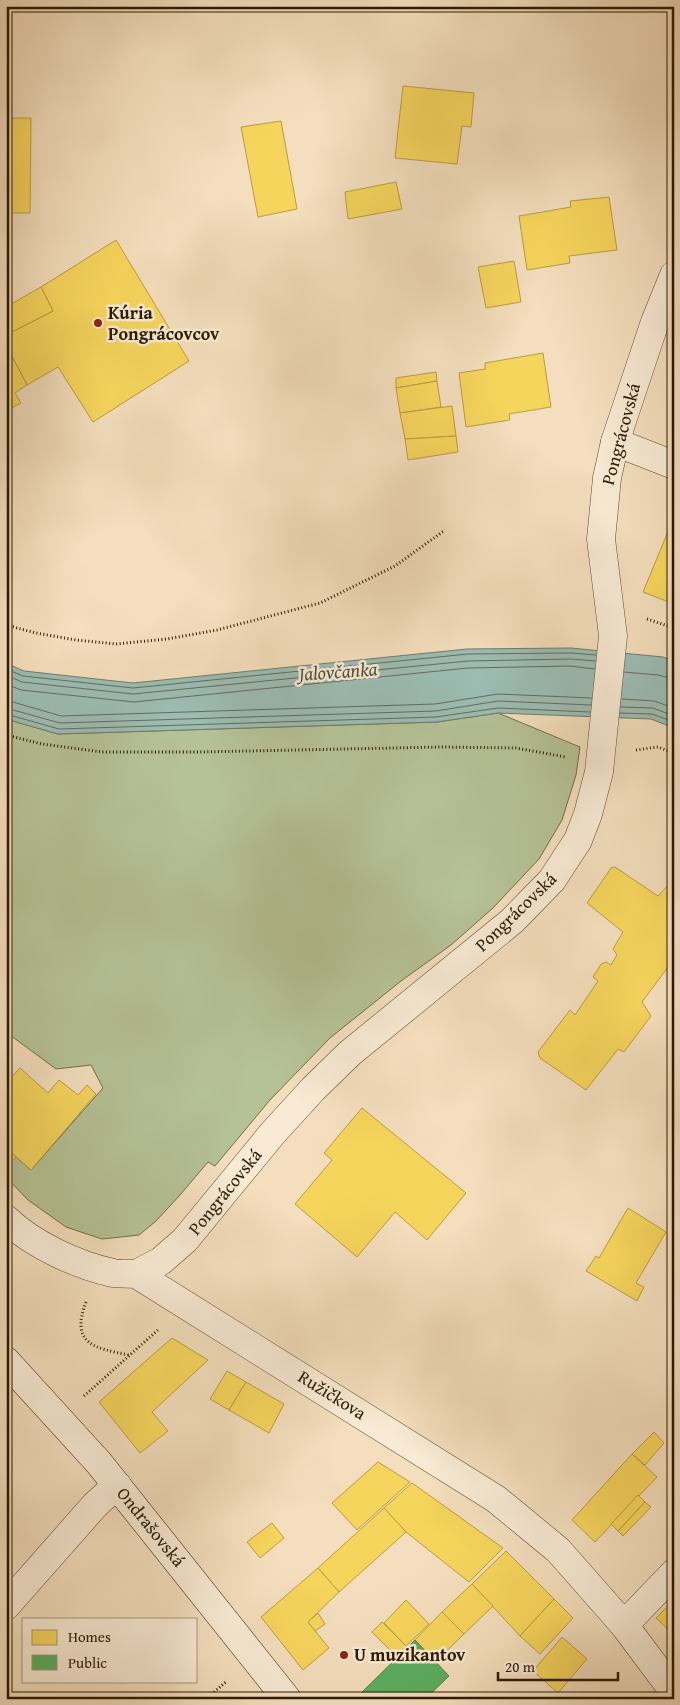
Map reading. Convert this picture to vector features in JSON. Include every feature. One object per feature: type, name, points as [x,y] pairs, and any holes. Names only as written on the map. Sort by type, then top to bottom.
[{"type":"street","name":"Pongrácovská","points":[[136,1274],[161,1261],[185,1240],[272,1134],[313,1089],[350,1053],[512,921],[552,880],[578,840],[588,814],[599,772],[613,636],[601,539],[607,478],[615,442],[655,322],[674,275]]},
{"type":"street","points":[[615,442],[674,465]]},
{"type":"street","name":"Ružičkova","points":[[8,1225],[40,1245],[74,1260],[114,1273],[136,1274],[496,1499],[558,1550],[624,1625],[674,1692]]},
{"type":"street","name":"Ondrašovská","points":[[6,1361],[99,1463],[196,1582],[287,1699]]},
{"type":"street","points":[[6,1606],[95,1505],[117,1485]]},
{"type":"street","points":[[624,1625],[674,1572]]},
{"type":"path","points":[[6,624],[36,633],[116,644],[167,639],[218,630],[320,603],[394,566],[445,530]]},
{"type":"path","points":[[642,618],[674,628]]},
{"type":"path","points":[[6,735],[42,744],[102,752],[516,748],[573,758]]},
{"type":"path","points":[[634,751],[658,747],[674,753]]},
{"type":"path","points":[[105,1270],[87,1300],[83,1311],[82,1334],[86,1341],[96,1347],[129,1356]]},
{"type":"path","points":[[81,1398],[186,1304]]},
{"type":"green space","points":[[498,713],[580,747],[576,775],[562,820],[539,859],[493,908],[451,945],[401,981],[330,1038],[270,1100],[215,1166],[208,1162],[156,1221],[139,1235],[102,1239],[66,1227],[28,1200],[6,1177],[6,1159],[10,1162],[16,1157],[31,1170],[103,1088],[91,1065],[56,1069],[6,1032],[6,719],[58,734],[437,722]]},
{"type":"water","name":"Jalovčanka","points":[[571,648],[663,657],[674,661],[674,728],[651,719],[498,713],[437,722],[58,734],[6,719],[6,663],[24,671],[133,683],[467,649]]},
{"type":"building: Homes","points":[[403,86],[474,93],[471,127],[462,126],[457,164],[395,158]]},
{"type":"building: Homes","points":[[6,118],[31,118],[30,213],[6,213]]},
{"type":"building: Homes","points":[[281,121],[297,209],[258,217],[241,127]]},
{"type":"building: Homes","points":[[396,182],[402,209],[348,219],[345,192]]},
{"type":"building: Homes","points":[[609,197],[617,250],[569,256],[570,263],[527,270],[519,216],[571,207],[570,201]]},
{"type":"building: Homes","name":"Kúria Pongrácovcov","points":[[116,240],[189,361],[93,422],[58,367],[27,385],[6,345],[6,335],[53,311],[41,287]]},
{"type":"building: Homes","points":[[514,261],[521,302],[486,308],[478,267]]},
{"type":"building: Homes","points":[[41,287],[53,311],[6,335],[6,307]]},
{"type":"building: Homes","points":[[6,345],[27,385],[15,393],[21,403],[6,411]]},
{"type":"building: Homes","points":[[543,353],[551,407],[509,414],[510,420],[466,427],[459,373],[485,369],[485,363]]},
{"type":"building: Homes","points":[[436,372],[437,381],[396,388],[396,378]]},
{"type":"building: Homes","points":[[437,381],[441,407],[400,413],[396,388]]},
{"type":"building: Homes","points":[[452,406],[456,436],[405,439],[400,413]]},
{"type":"building: Homes","points":[[456,436],[458,452],[408,460],[405,439]]},
{"type":"building: Homes","points":[[674,517],[674,604],[643,592]]},
{"type":"building: Homes","points":[[615,867],[658,896],[674,879],[674,959],[642,1002],[651,1016],[624,1052],[618,1049],[586,1090],[540,1058],[538,1052],[570,1010],[575,1015],[598,981],[593,977],[601,964],[606,962],[611,965],[617,955],[613,949],[623,932],[587,903],[611,868]]},
{"type":"building: Homes","points":[[20,1068],[48,1093],[59,1080],[78,1095],[87,1085],[96,1094],[31,1170],[6,1148],[6,1083]]},
{"type":"building: Homes","points":[[362,1108],[466,1193],[427,1240],[395,1212],[357,1257],[295,1204],[332,1160],[324,1153]]},
{"type":"building: Homes","points":[[6,1148],[16,1157],[10,1163],[6,1159]]},
{"type":"building: Homes","points":[[628,1208],[666,1232],[636,1283],[644,1287],[637,1301],[586,1271],[596,1256],[599,1258]]},
{"type":"building: Homes","points":[[172,1338],[208,1360],[152,1412],[168,1431],[140,1453],[99,1402]]},
{"type":"building: Homes","points":[[227,1371],[246,1382],[229,1410],[210,1399]]},
{"type":"building: Homes","points":[[246,1382],[284,1404],[269,1433],[229,1410]]},
{"type":"building: Homes","points":[[654,1432],[664,1443],[645,1465],[632,1454]]},
{"type":"building: Homes","points":[[632,1454],[657,1477],[595,1542],[572,1520]]},
{"type":"building: Homes","points":[[378,1462],[410,1482],[357,1530],[332,1503]]},
{"type":"building: Homes","points":[[412,1483],[503,1548],[469,1582],[406,1532],[384,1508]]},
{"type":"building: Homes","points":[[638,1495],[645,1502],[618,1531],[611,1524]]},
{"type":"building: Homes","points":[[645,1502],[651,1507],[623,1536],[618,1531]]},
{"type":"building: Homes","points":[[384,1508],[406,1532],[339,1592],[318,1568]]},
{"type":"building: Homes","points":[[272,1523],[284,1538],[260,1558],[247,1542]]},
{"type":"building: Homes","points":[[506,1551],[554,1599],[520,1636],[472,1584]]},
{"type":"building: Homes","points":[[318,1568],[339,1592],[308,1622],[329,1648],[303,1670],[261,1617]]},
{"type":"building: Homes","points":[[472,1584],[493,1606],[464,1634],[442,1612]]},
{"type":"building: Homes","points":[[554,1599],[573,1618],[540,1654],[520,1636]]},
{"type":"building: Homes","points":[[406,1600],[429,1624],[406,1646],[384,1623]]},
{"type":"building: Homes","points":[[674,1600],[674,1635],[656,1618]]},
{"type":"building: Homes","points":[[442,1612],[464,1634],[435,1662],[415,1640]]},
{"type":"building: Homes","points":[[318,1613],[325,1624],[315,1631],[308,1622]]},
{"type":"building: Homes","points":[[382,1622],[406,1646],[396,1656],[372,1632]]},
{"type":"building: Homes","points":[[562,1637],[587,1659],[558,1693],[533,1671]]},
{"type":"building: Public","points":[[415,1640],[449,1676],[425,1699],[355,1699]]},
{"type":"place","name":"Kúria Pongrácovcov","points":[[98,323]]},
{"type":"place","name":"U muzikantov","points":[[344,1655]]}]
